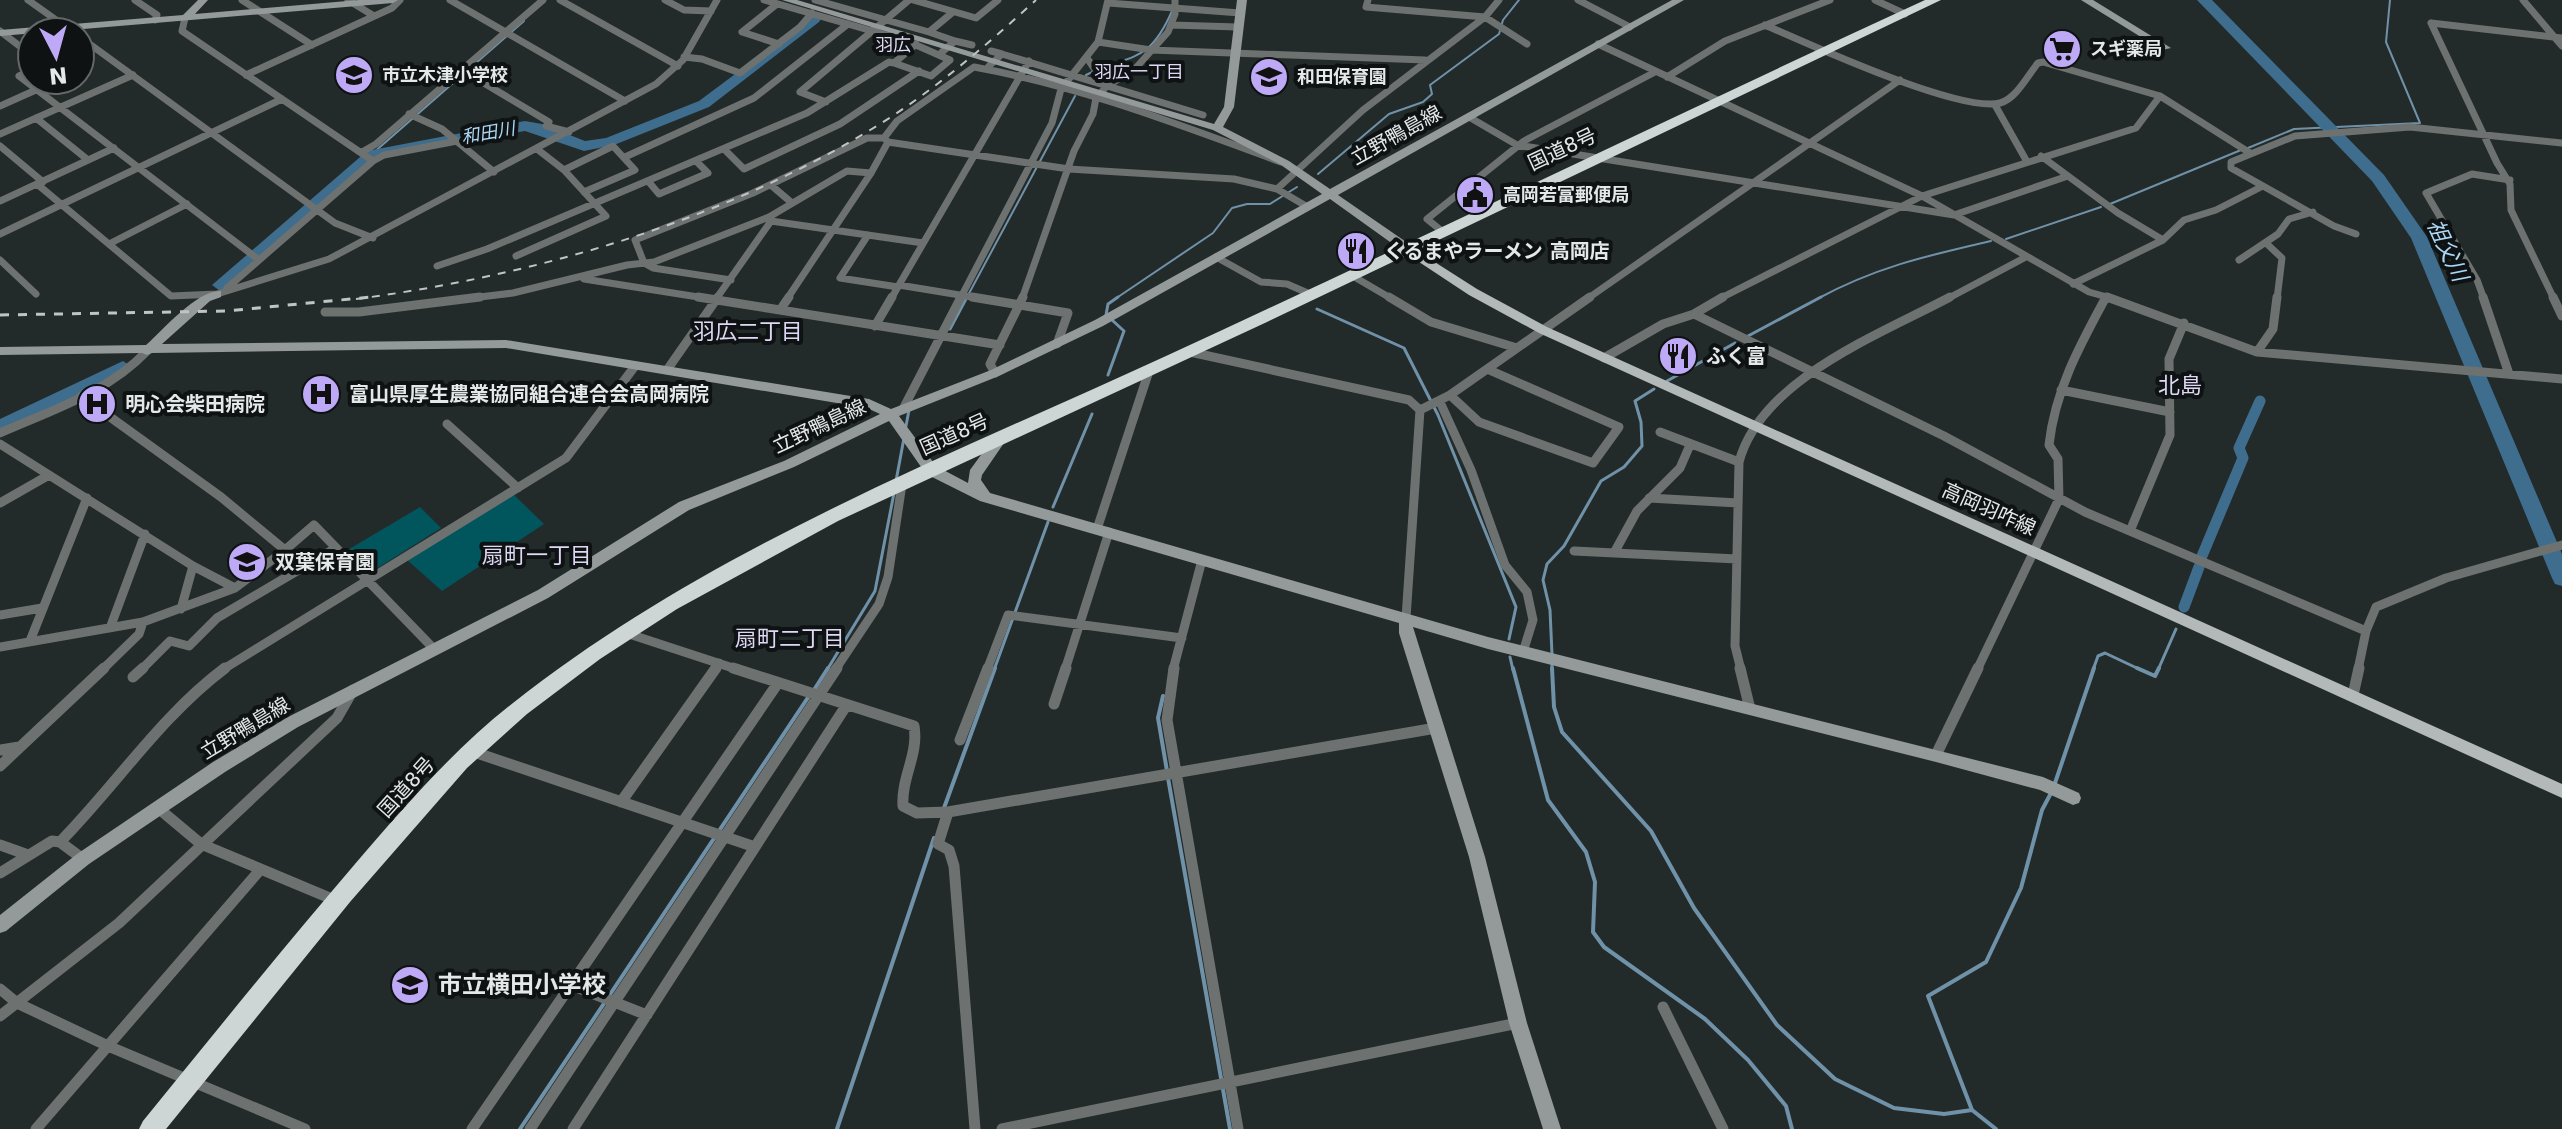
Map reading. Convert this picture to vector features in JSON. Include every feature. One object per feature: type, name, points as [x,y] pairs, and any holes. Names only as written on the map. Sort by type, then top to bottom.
[{"type":"highway","name":"国道8号","points":[[151,1129],[415,810],[471,751],[526,703],[622,632],[731,567],[931,470],[1190,352],[1935,0]]},
{"type":"main road","name":"高岡羽咋線","points":[[1408,249],[1473,292],[1543,330],[2562,791]]},
{"type":"street","points":[[28,0],[51,16]]},
{"type":"street","points":[[135,0],[157,15],[155,20]]},
{"type":"street","points":[[203,0],[185,18],[182,31],[372,160]]},
{"type":"street","points":[[242,0],[312,45]]},
{"type":"street","points":[[96,27],[393,0]]},
{"type":"street","points":[[246,75],[392,8],[400,0]]},
{"type":"street","points":[[450,0],[625,101]]},
{"type":"street","points":[[363,153],[509,33],[543,0]]},
{"type":"street","points":[[560,0],[678,66]]},
{"type":"street","points":[[665,0],[684,10],[711,11]]},
{"type":"street","points":[[0,433],[81,396],[137,365],[147,351],[206,298],[329,259],[656,84],[678,66],[717,0]]},
{"type":"street","points":[[764,0],[817,7],[1217,128],[1285,163],[1408,249]]},
{"type":"street","points":[[840,6],[848,0]]},
{"type":"street","points":[[826,102],[800,92],[911,0],[976,18],[998,0]]},
{"type":"street","points":[[1217,128],[1229,107],[1242,0]]},
{"type":"street","points":[[1368,0],[1366,7],[1485,17],[1527,44]]},
{"type":"street","points":[[1277,189],[1363,110],[1485,17],[1499,0]]},
{"type":"street","points":[[1578,0],[1630,27]]},
{"type":"street","points":[[1587,5],[1598,0]]},
{"type":"street","name":"立野鴨島線","points":[[0,925],[83,859],[293,722],[543,594],[684,506],[789,464],[897,412],[995,373],[1057,344],[1679,0]]},
{"type":"street","points":[[1667,77],[1725,41],[1830,0]]},
{"type":"street","points":[[1875,0],[1905,14]]},
{"type":"street","points":[[2086,0],[2166,48]]},
{"type":"street","points":[[2523,0],[2562,46]]},
{"type":"street","points":[[351,2],[374,16]]},
{"type":"street","points":[[779,44],[742,32],[782,2]]},
{"type":"street","points":[[897,412],[945,337],[1036,164],[1061,89],[1098,42],[1108,2],[1175,4],[1240,13]]},
{"type":"street","points":[[995,373],[990,364],[1020,303],[1069,169],[1093,114],[1096,98],[1107,86],[1134,70],[1171,25],[1175,4]]},
{"type":"street","points":[[684,57],[702,59],[740,73],[779,44],[817,7],[840,6],[972,45]]},
{"type":"street","points":[[817,7],[848,24],[898,31]]},
{"type":"street","points":[[929,32],[953,12]]},
{"type":"street","points":[[2558,38],[2431,23],[2497,163],[2510,180],[2511,210],[2562,316]]},
{"type":"street","points":[[625,157],[754,98],[848,24]]},
{"type":"street","points":[[1171,25],[1238,27]]},
{"type":"street","points":[[1765,25],[1939,95],[1995,105],[2005,102],[2038,63],[2043,62],[2160,96],[2250,153]]},
{"type":"street","points":[[437,266],[596,204],[724,149],[826,102],[889,62],[931,76],[950,60],[876,28]]},
{"type":"street","points":[[940,54],[955,41]]},
{"type":"street","points":[[1098,42],[1150,50],[1425,60]]},
{"type":"street","points":[[894,63],[916,44]]},
{"type":"street","points":[[1598,44],[1810,141],[1954,215],[2068,176]]},
{"type":"street","points":[[96,49],[335,223],[373,238]]},
{"type":"street","points":[[991,51],[1002,54],[1061,89],[1151,114],[1285,163]]},
{"type":"street","points":[[987,68],[1002,54]]},
{"type":"street","points":[[1087,58],[1107,86]]},
{"type":"street","points":[[1011,64],[1074,75],[1203,115]]},
{"type":"street","points":[[780,310],[871,173],[897,121],[974,67],[1017,77],[1026,68]]},
{"type":"street","points":[[875,326],[1026,68]]},
{"type":"street","points":[[464,71],[549,122],[546,126],[567,133]]},
{"type":"street","points":[[724,149],[744,169],[840,124],[919,71]]},
{"type":"street","points":[[1443,232],[1427,219],[1517,145],[1655,72]]},
{"type":"street","points":[[0,134],[133,75]]},
{"type":"street","points":[[1420,410],[1440,402],[1900,80]]},
{"type":"street","points":[[0,106],[22,96]]},
{"type":"street","points":[[48,96],[258,260]]},
{"type":"street","points":[[1604,358],[1663,324],[1694,314],[1738,288],[1922,196],[2026,160],[2136,128],[2160,96]]},
{"type":"street","points":[[0,234],[282,99]]},
{"type":"street","points":[[1995,105],[2026,160]]},
{"type":"street","points":[[413,114],[455,139],[494,172]]},
{"type":"street","points":[[1469,117],[1517,145],[1905,204],[1954,215],[1971,221],[2073,284],[2257,352],[2562,379]]},
{"type":"street","points":[[36,118],[88,160]]},
{"type":"street","points":[[2356,234],[2334,226],[2313,212],[2261,187],[2231,168],[2231,162],[2311,133],[2410,127],[2562,143]]},
{"type":"street","points":[[731,280],[653,268],[644,263],[635,240],[700,217],[772,186],[867,138],[1069,169],[1210,176],[1277,189],[1306,206]]},
{"type":"street","points":[[0,146],[171,296],[217,294],[234,284],[372,160],[455,139]]},
{"type":"street","points":[[564,170],[613,146],[635,170],[584,192]]},
{"type":"street","points":[[0,201],[114,148]]},
{"type":"street","points":[[516,256],[606,216],[564,170],[537,149]]},
{"type":"street","points":[[2041,156],[2118,213],[2163,240]]},
{"type":"street","points":[[648,181],[659,194],[708,173],[696,161]]},
{"type":"street","points":[[325,312],[359,312],[513,293],[669,258],[770,219],[847,171],[871,173]]},
{"type":"street","points":[[2509,374],[2477,280],[2426,193],[2472,174],[2510,180]]},
{"type":"street","points":[[772,186],[792,203]]},
{"type":"street","points":[[2073,284],[2163,240],[2184,220],[2216,210],[2261,187]]},
{"type":"street","points":[[109,244],[187,204]]},
{"type":"street","points":[[2239,260],[2266,243],[2289,219],[2313,212]]},
{"type":"street","points":[[770,219],[923,243]]},
{"type":"street","points":[[667,370],[770,219]]},
{"type":"street","points":[[868,235],[840,278],[1020,303],[1068,313],[1057,344]]},
{"type":"street","points":[[2257,352],[2273,329],[2282,258],[2266,243]]},
{"type":"street","points":[[1216,257],[1261,282],[1287,284],[1310,294]]},
{"type":"street","points":[[1750,709],[1735,646],[1739,462],[1744,443],[1756,426],[1811,371],[2026,257]]},
{"type":"street","points":[[0,260],[36,294]]},
{"type":"street","points":[[1351,275],[1431,322],[1517,348]]},
{"type":"street","points":[[580,279],[1000,345]]},
{"type":"street","points":[[1936,755],[2059,499],[2058,459],[2049,445],[2061,390],[2079,347],[2106,297]]},
{"type":"street","points":[[1694,314],[1944,436],[2059,499],[2366,631]]},
{"type":"street","points":[[2130,531],[2170,435],[2169,359],[2184,323]]},
{"type":"street","points":[[0,351],[506,344],[869,404],[897,412],[931,470],[985,497],[1541,657],[1936,755],[2050,786],[2073,798]]},
{"type":"street","points":[[1190,352],[1409,400],[1420,410]]},
{"type":"street","points":[[60,842],[102,799],[186,698],[224,668],[518,488],[574,449],[635,366]]},
{"type":"street","points":[[1450,395],[1479,422],[1593,463],[1619,427],[1487,369]]},
{"type":"street","points":[[1054,704],[1149,371]]},
{"type":"street","points":[[2061,390],[2170,412]]},
{"type":"street","points":[[81,396],[221,497],[285,550]]},
{"type":"street","points":[[1440,402],[1471,470],[1505,565],[1527,592],[1533,620],[1523,652]]},
{"type":"street","points":[[1420,410],[1406,633],[1477,857],[1518,1023],[1552,1129]]},
{"type":"street","points":[[447,424],[518,488]]},
{"type":"street","points":[[1660,432],[1739,462]]},
{"type":"street","points":[[985,497],[974,481],[975,474],[999,440]]},
{"type":"street","points":[[0,444],[193,566],[235,588]]},
{"type":"street","points":[[1614,553],[1637,511],[1680,468],[1690,445]]},
{"type":"street","points":[[0,503],[49,475]]},
{"type":"street","points":[[530,1129],[879,604],[888,577],[902,484]]},
{"type":"street","points":[[30,641],[87,498]]},
{"type":"street","points":[[1649,498],[1738,503]]},
{"type":"street","points":[[0,648],[143,622],[235,588],[314,525],[435,650]]},
{"type":"street","points":[[110,628],[145,534]]},
{"type":"street","points":[[2353,695],[2366,631],[2376,607],[2446,578],[2562,545]]},
{"type":"street","points":[[133,677],[170,641],[189,646],[217,618],[336,548]]},
{"type":"street","points":[[1574,551],[1737,559]]},
{"type":"street","points":[[1202,560],[1171,678],[1167,720],[1170,773],[1223,1084],[1238,1129]]},
{"type":"street","points":[[181,609],[193,566]]},
{"type":"street","points":[[0,615],[42,608]]},
{"type":"street","points":[[960,740],[1008,615],[1182,638]]},
{"type":"street","points":[[0,766],[139,634],[143,622]]},
{"type":"street","points":[[622,632],[914,726],[919,740],[901,792],[903,806],[917,813],[948,812],[1436,728]]},
{"type":"street","points":[[621,802],[719,663]]},
{"type":"street","points":[[472,1129],[778,683]]},
{"type":"street","points":[[0,1016],[119,923],[337,718],[353,690]]},
{"type":"street","points":[[573,1129],[846,706]]},
{"type":"street","points":[[0,750],[19,747]]},
{"type":"street","points":[[471,751],[755,847]]},
{"type":"street","points":[[158,808],[201,844],[337,901]]},
{"type":"street","points":[[948,812],[938,844],[949,850],[954,866],[975,1129]]},
{"type":"street","points":[[0,873],[52,841],[60,842],[83,859]]},
{"type":"street","points":[[0,845],[28,855]]},
{"type":"street","points":[[36,1129],[260,870]]},
{"type":"street","points":[[571,985],[647,1015]]},
{"type":"street","points":[[0,989],[17,1003],[108,1046],[305,1129]]},
{"type":"street","points":[[1663,1007],[1723,1129]]},
{"type":"street","points":[[1002,1129],[1518,1023]]},
{"type":"shaded area","points":[[511,492],[544,524],[442,591],[406,559]]},
{"type":"shaded area","points":[[420,507],[441,528],[368,574],[346,551]]},
{"type":"waterway","points":[[1318,174],[1389,114],[1423,102],[1432,94],[1430,85],[1499,34],[1503,20],[1519,0]]},
{"type":"waterway","name":"祖父川","points":[[2204,0],[2378,178],[2419,237],[2562,578]]},
{"type":"waterway","points":[[2248,148],[2294,129],[2420,123],[2386,42],[2390,0]]},
{"type":"waterway","points":[[1086,75],[1146,50],[1155,41],[1172,11]]},
{"type":"waterway","name":"和田川","points":[[220,285],[372,154],[525,126],[537,127],[584,146],[609,142],[704,104],[814,19]]},
{"type":"waterway","points":[[372,154],[524,21]]},
{"type":"waterway","points":[[966,299],[1075,96]]},
{"type":"waterway","points":[[2110,204],[2241,150]]},
{"type":"waterway","points":[[1115,299],[1213,233],[1232,208],[1247,204],[1270,204],[1297,187]]},
{"type":"waterway","points":[[2006,239],[2101,207]]},
{"type":"waterway","points":[[1821,297],[1881,271],[1991,241]]},
{"type":"waterway","points":[[950,329],[967,297]]},
{"type":"waterway","points":[[1106,315],[1108,304],[1118,297]]},
{"type":"waterway","points":[[1748,336],[1821,297]]},
{"type":"waterway","points":[[1817,299],[1821,297]]},
{"type":"waterway","points":[[1317,309],[1404,348],[1438,415],[1516,607],[1509,639]]},
{"type":"waterway","points":[[1108,375],[1124,331],[1112,320]]},
{"type":"waterway","points":[[1667,381],[1735,343]]},
{"type":"waterway","name":"和田川","points":[[0,427],[123,367]]},
{"type":"waterway","points":[[1552,654],[1550,610],[1543,580],[1547,564],[1564,546],[1601,481],[1624,467],[1642,446],[1641,422],[1635,401],[1654,389]]},
{"type":"waterway","points":[[2202,556],[2243,458],[2239,448],[2260,401]]},
{"type":"waterway","points":[[906,426],[909,410]]},
{"type":"waterway","points":[[1053,507],[1092,414]]},
{"type":"waterway","points":[[896,481],[904,438]]},
{"type":"waterway","points":[[827,670],[875,591],[894,493]]},
{"type":"waterway","points":[[994,670],[1048,522]]},
{"type":"waterway","points":[[2184,607],[2199,567]]},
{"type":"waterway","points":[[2158,670],[2176,629]]},
{"type":"waterway","points":[[2093,670],[2098,656],[2105,653],[2141,670]]},
{"type":"waterway","points":[[1510,657],[1513,670]]},
{"type":"waterway","points":[[1552,662],[1552,668]]},
{"type":"waterway","points":[[814,690],[828,668]]},
{"type":"waterway","points":[[944,808],[995,668]]},
{"type":"waterway","points":[[1513,668],[1548,800],[1586,852],[1595,882],[1593,932],[1604,947],[1705,1019],[1748,1060],[1786,1106],[1792,1129]]},
{"type":"waterway","points":[[1552,668],[1554,707],[1562,732],[1651,831],[1694,908],[1777,1025],[1835,1079],[1894,1108],[1944,1114],[1972,1110]]},
{"type":"waterway","points":[[2054,786],[2094,668]]},
{"type":"waterway","points":[[2137,668],[2155,676],[2158,670]]},
{"type":"waterway","points":[[609,996],[809,696]]},
{"type":"waterway","points":[[1163,696],[1158,718],[1167,771]]},
{"type":"waterway","points":[[1168,778],[1230,1129]]},
{"type":"waterway","points":[[1972,1110],[1928,996],[1986,962],[2021,888],[2042,810],[2051,793]]},
{"type":"waterway","points":[[837,1129],[934,838]]},
{"type":"waterway","points":[[520,1129],[605,1002]]},
{"type":"waterway","points":[[1972,1110],[1996,1129]]},
{"type":"railway","points":[[365,298],[496,274],[566,257],[704,212],[770,183],[894,115],[967,60],[1036,0]]},
{"type":"railway","points":[[365,298],[371,297]]},
{"type":"railway","points":[[0,315],[227,311],[365,298]]},
{"type":"railway","points":[[356,299],[365,298]]},
{"type":"place","name":"スギ薬局","points":[[2062,49]]},
{"type":"place","name":"市立木津小学校","points":[[354,75]]},
{"type":"place","name":"和田保育園","points":[[1269,77]]},
{"type":"place","name":"高岡若富郵便局","points":[[1475,195]]},
{"type":"place","name":"くるまやラーメン 高岡店","points":[[1356,251]]},
{"type":"place","name":"ふく富","points":[[1678,356]]},
{"type":"place","name":"富山県厚生農業協同組合連合会高岡病院","points":[[321,394]]},
{"type":"place","name":"明心会柴田病院","points":[[97,404]]},
{"type":"place","name":"双葉保育園","points":[[247,562]]},
{"type":"place","name":"市立横田小学校","points":[[410,985]]},
{"type":"district","name":"羽広","points":[[893,45]]},
{"type":"district","name":"羽広一丁目","points":[[1139,72]]},
{"type":"district","name":"羽広二丁目","points":[[748,331]]},
{"type":"district","name":"北島","points":[[2180,385]]},
{"type":"district","name":"扇町一丁目","points":[[537,555]]},
{"type":"district","name":"扇町二丁目","points":[[790,638]]}]
